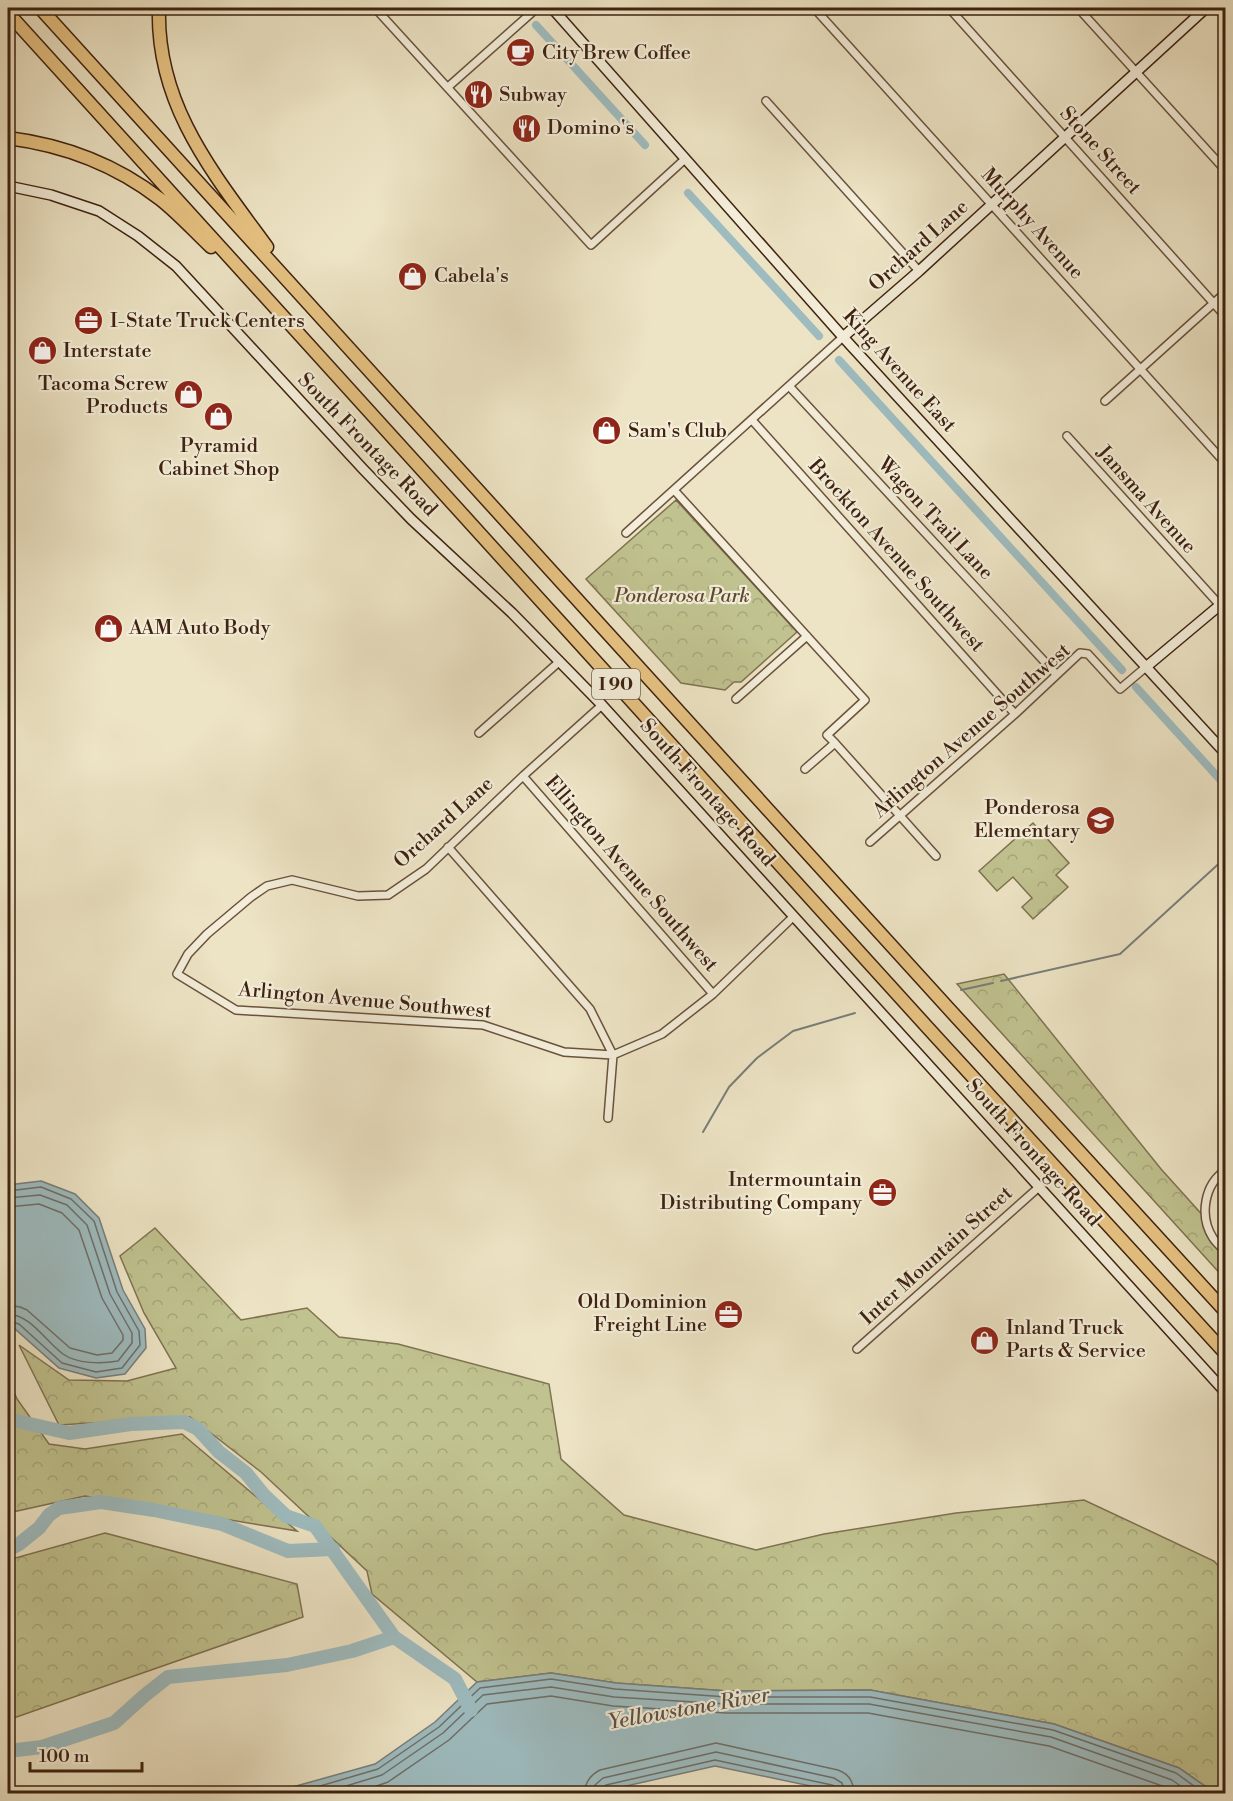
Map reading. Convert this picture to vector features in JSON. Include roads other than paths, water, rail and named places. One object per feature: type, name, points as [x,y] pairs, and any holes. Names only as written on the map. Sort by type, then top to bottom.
[{"type":"highway","name":"I 90","points":[[40,8],[1226,1312]]},
{"type":"highway","points":[[159,8],[162,60],[175,102],[194,143],[305,299]]},
{"type":"highway","name":"I 90","points":[[8,13],[1226,1354]]},
{"type":"highway","points":[[8,138],[39,142],[78,154],[134,182],[160,199],[281,314]]},
{"type":"main road","name":"King Avenue East","points":[[552,8],[843,337],[1226,754]]},
{"type":"main road","name":"Orchard Lane","points":[[843,337],[919,271],[1206,8]]},
{"type":"main road","name":"South Frontage Road","points":[[8,186],[51,195],[99,212],[138,236],[176,266],[403,510],[512,613],[602,705],[1226,1393]]},
{"type":"main road","points":[[1146,667],[1223,606]]},
{"type":"street","points":[[375,8],[591,245],[686,159]]},
{"type":"street","points":[[448,87],[537,8]]},
{"type":"street","name":"Murphy Avenue","points":[[814,8],[1226,464]]},
{"type":"street","name":"Stone Street","points":[[949,8],[1226,317]]},
{"type":"street","points":[[1078,8],[1226,171]]},
{"type":"street","points":[[766,102],[919,271]]},
{"type":"street","points":[[1105,401],[1226,292]]},
{"type":"street","name":"Orchard Lane","points":[[626,533],[843,337]]},
{"type":"street","name":"Wagon Trail Lane","points":[[789,386],[1056,674]]},
{"type":"street","name":"Brockton Avenue Southwest","points":[[752,420],[1015,714]]},
{"type":"street","name":"Jansma Avenue","points":[[1067,436],[1223,606]]},
{"type":"street","points":[[674,490],[865,700],[827,735],[936,856]]},
{"type":"street","points":[[736,699],[807,636]]},
{"type":"street","name":"Arlington Avenue Southwest","points":[[870,842],[1015,714],[1080,653],[1088,654],[1120,689],[1146,667]]},
{"type":"street","points":[[479,733],[560,661]]},
{"type":"street","name":"Orchard Lane","points":[[177,974],[188,954],[207,933],[267,886],[292,880],[358,896],[388,895],[426,869],[523,776],[602,705]]},
{"type":"street","points":[[805,770],[835,743]]},
{"type":"street","name":"Ellington Avenue Southwest","points":[[523,776],[713,994]]},
{"type":"street","points":[[448,847],[590,1009],[613,1055],[608,1118]]},
{"type":"street","name":"Arlington Avenue Southwest","points":[[177,974],[236,1010],[483,1025],[564,1052],[613,1055],[662,1034],[713,994],[794,916]]},
{"type":"street","points":[[1226,1170],[1210,1187],[1205,1200],[1206,1219],[1212,1237],[1226,1252]]},
{"type":"street","name":"Inter Mountain Street","points":[[857,1349],[1039,1187]]},
{"type":"water","points":[[41,1181],[75,1194],[99,1218],[123,1290],[145,1329],[146,1348],[125,1374],[96,1378],[59,1368],[15,1329],[8,1327],[8,1185]]},
{"type":"water","name":"Yellowstone River","points":[[551,1673],[616,1683],[727,1691],[870,1690],[1054,1724],[1179,1768],[1215,1793],[844,1793],[715,1766],[595,1793],[271,1793],[375,1764],[435,1722],[477,1682]]},
{"type":"waterway","points":[[536,25],[645,145]]},
{"type":"waterway","points":[[688,193],[819,336]]},
{"type":"waterway","points":[[839,360],[1122,670]]},
{"type":"waterway","points":[[1136,687],[1226,786]]},
{"type":"waterway","points":[[1001,981],[1120,954],[1225,858]]},
{"type":"waterway","points":[[961,990],[993,983]]},
{"type":"waterway","points":[[703,1132],[729,1087],[757,1058],[793,1031],[855,1013]]},
{"type":"waterway","points":[[8,1419],[69,1433],[131,1424],[184,1422],[198,1429],[219,1452],[246,1473],[263,1494],[286,1516],[315,1526],[394,1637],[455,1679],[471,1710]]},
{"type":"waterway","points":[[8,1550],[39,1528],[49,1515],[59,1508],[101,1502],[222,1524],[288,1551],[333,1549]]},
{"type":"waterway","points":[[8,1751],[42,1747],[114,1723],[168,1677],[287,1665],[352,1651],[394,1637]]},
{"type":"place","name":"City Brew Coffee","points":[[521,53]]},
{"type":"place","name":"Subway","points":[[478,95]]},
{"type":"place","name":"Domino's","points":[[526,128]]},
{"type":"place","name":"Cabela's","points":[[413,276]]},
{"type":"place","name":"I-State Truck Centers","points":[[89,321]]},
{"type":"place","name":"Interstate","points":[[42,351]]},
{"type":"place","name":"Tacoma Screw Products","points":[[189,395]]},
{"type":"place","name":"Pyramid Cabinet Shop","points":[[219,416]]},
{"type":"place","name":"Sam's Club","points":[[607,431]]},
{"type":"place","name":"AAM Auto Body","points":[[108,628]]},
{"type":"place","name":"Ponderosa Elementary","points":[[1101,820]]},
{"type":"place","name":"Intermountain Distributing Company","points":[[883,1192]]},
{"type":"place","name":"Old Dominion Freight Line","points":[[728,1314]]},
{"type":"place","name":"Inland Truck Parts & Service","points":[[985,1340]]},
{"type":"park label","name":"Ponderosa Park","points":[[682,596]]}]
